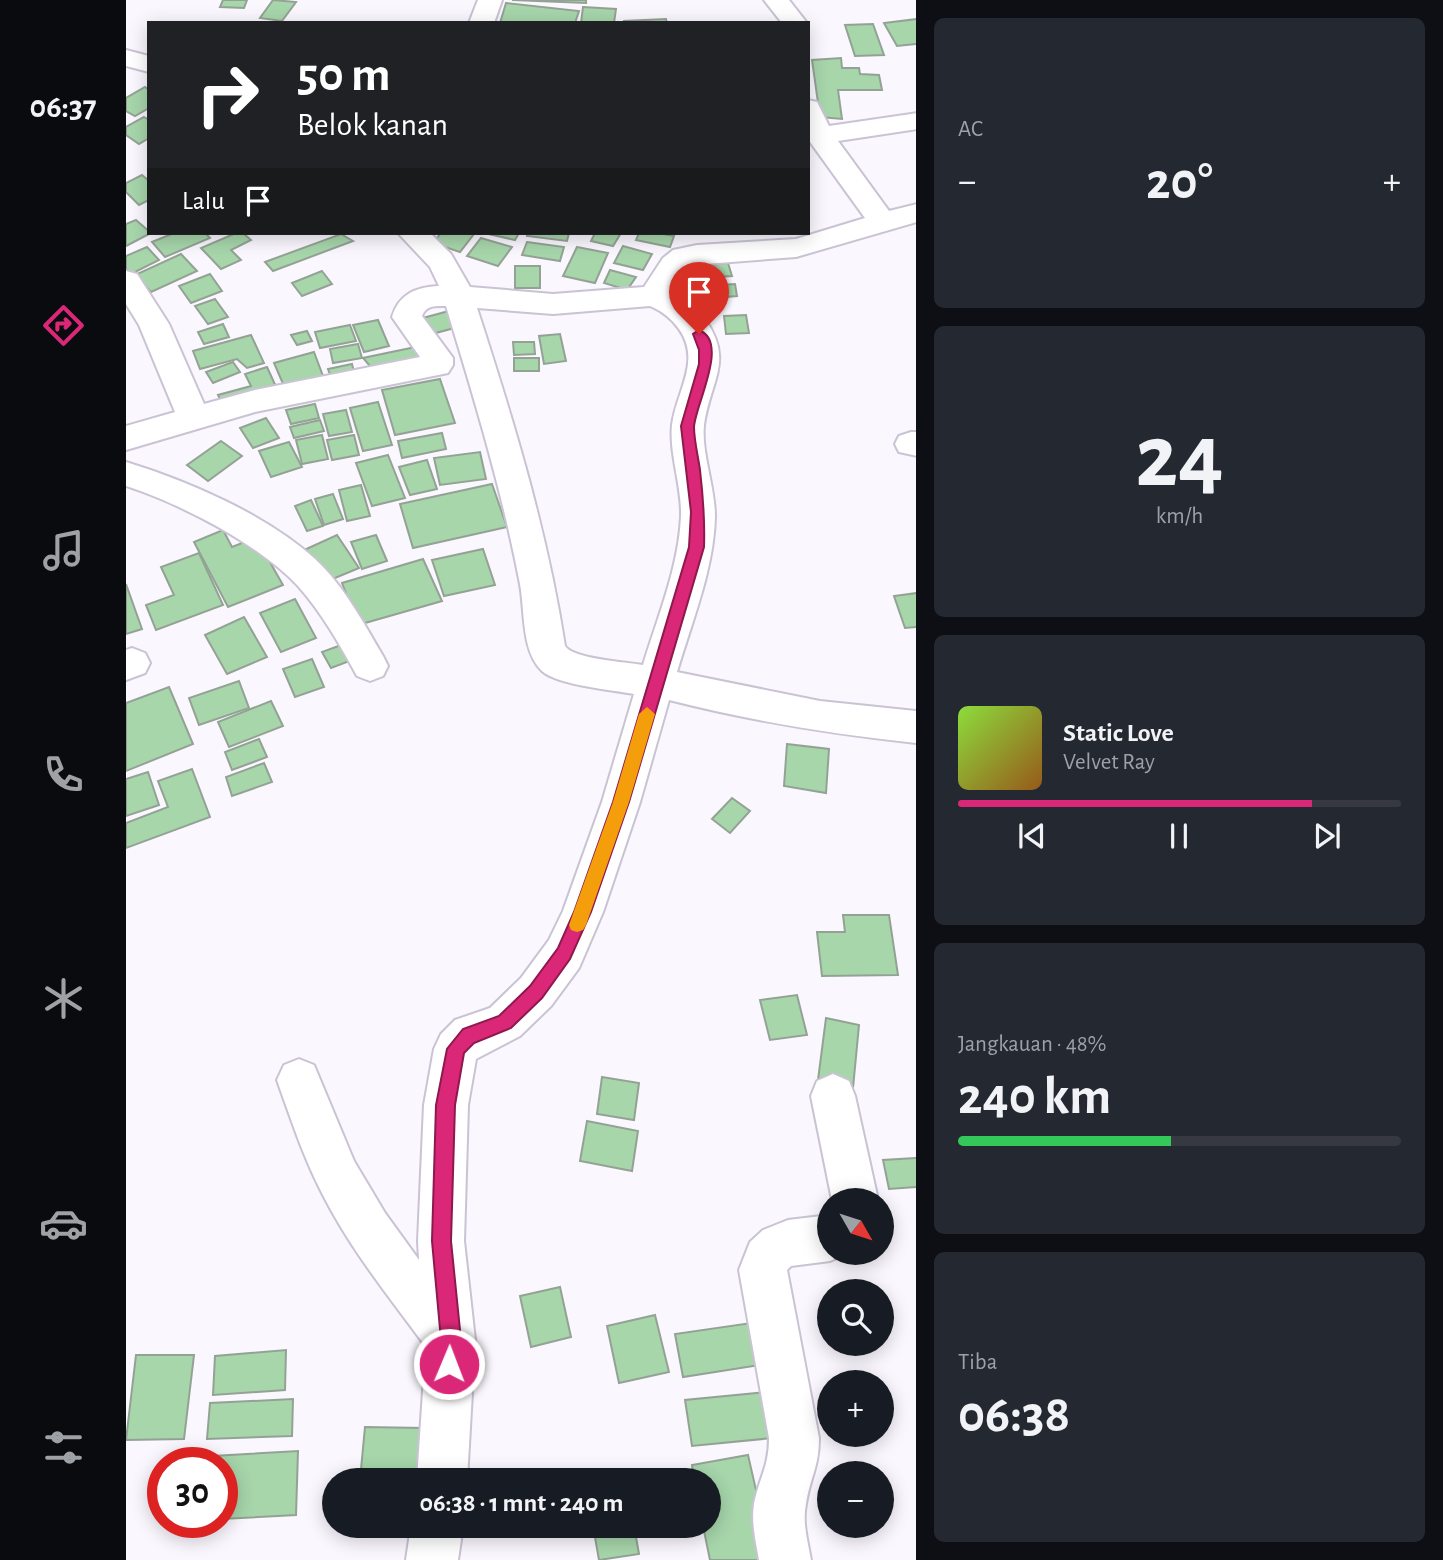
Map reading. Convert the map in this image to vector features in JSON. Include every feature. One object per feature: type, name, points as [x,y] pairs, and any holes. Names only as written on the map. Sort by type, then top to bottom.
[{"type":"street","points":[[482,21],[490,0]]},
{"type":"street","points":[[776,0],[793,21]]},
{"type":"street","points":[[126,58],[147,63]]},
{"type":"street","points":[[810,113],[820,136],[881,220]]},
{"type":"street","points":[[820,136],[916,121]]},
{"type":"street","points":[[653,296],[673,265],[683,257],[794,248],[842,237],[881,220],[916,213]]},
{"type":"street","points":[[414,235],[439,255],[450,272],[458,296],[504,443],[538,585],[547,649],[555,661],[575,669],[656,682],[820,718],[916,727]]},
{"type":"street","points":[[126,281],[154,324],[194,418]]},
{"type":"street","points":[[126,438],[255,401],[437,365],[437,358],[407,317],[408,310],[416,300],[426,296],[553,304],[653,296],[671,303],[685,315],[699,334],[705,350],[705,364],[688,426],[698,512],[696,547],[617,814],[583,912],[564,954],[536,992],[505,1022],[482,1034],[470,1035],[456,1049],[446,1105],[441,1241],[451,1340],[443,1468]]},
{"type":"street","points":[[126,474],[209,510],[271,545],[302,568],[341,614],[370,666]]},
{"type":"street","points":[[299,1080],[344,1189],[387,1254],[451,1340]]},
{"type":"street","points":[[833,1096],[852,1188]]},
{"type":"street","points":[[785,1560],[779,1528],[780,1504],[794,1460],[794,1438],[763,1270],[766,1255],[777,1246],[817,1240]]},
{"type":"street","points":[[432,1560],[435,1538]]},
{"type":"building","points":[[223,0],[247,0],[244,8],[220,7]]},
{"type":"building","points":[[273,0],[296,2],[282,21],[260,18]]},
{"type":"building","points":[[512,0],[586,0],[586,3]]},
{"type":"building","points":[[506,3],[579,11],[576,21],[501,21]]},
{"type":"building","points":[[583,7],[616,9],[614,21],[581,21]]},
{"type":"building","points":[[666,19],[666,21],[623,21]]},
{"type":"building","points":[[916,19],[916,44],[897,46],[884,23]]},
{"type":"building","points":[[873,24],[884,55],[855,56],[845,25]]},
{"type":"building","points":[[841,58],[842,68],[859,68],[860,74],[879,75],[882,90],[838,90],[842,119],[820,117],[812,60]]},
{"type":"building","points":[[145,87],[147,109],[135,116],[126,111],[126,98]]},
{"type":"building","points":[[144,117],[147,119],[147,139],[139,144],[126,135],[126,127]]},
{"type":"building","points":[[142,175],[147,179],[147,201],[139,205],[126,192],[126,183]]},
{"type":"building","points":[[136,220],[147,230],[147,235],[126,246],[126,224]]},
{"type":"building","points":[[169,235],[207,235],[210,238],[165,257],[152,242]]},
{"type":"building","points":[[231,235],[245,235],[251,240],[231,250],[241,260],[221,269],[201,248]]},
{"type":"building","points":[[338,235],[353,241],[273,271],[265,262]]},
{"type":"building","points":[[439,235],[473,235],[460,252],[433,243]]},
{"type":"building","points":[[493,235],[518,235],[515,240]]},
{"type":"building","points":[[527,235],[568,235],[567,241]]},
{"type":"building","points":[[594,235],[620,235],[613,246],[591,241]]},
{"type":"building","points":[[638,235],[674,236],[670,247],[636,240]]},
{"type":"building","points":[[481,238],[512,247],[498,266],[467,256]]},
{"type":"building","points":[[527,242],[564,247],[560,261],[522,255]]},
{"type":"building","points":[[623,246],[652,254],[643,270],[614,263]]},
{"type":"building","points":[[147,247],[159,260],[131,274],[126,269],[126,256]]},
{"type":"building","points":[[577,247],[608,253],[595,283],[563,276]]},
{"type":"building","points":[[181,254],[197,271],[151,292],[135,275]]},
{"type":"building","points":[[728,263],[732,276],[704,278],[700,266]]},
{"type":"building","points":[[515,266],[540,266],[540,288],[515,288]]},
{"type":"building","points":[[610,270],[636,277],[627,290],[604,283]]},
{"type":"building","points":[[322,271],[332,284],[302,296],[292,283]]},
{"type":"building","points":[[210,274],[222,291],[191,303],[179,286]]},
{"type":"building","points":[[735,284],[737,296],[702,299],[705,286]]},
{"type":"building","points":[[215,299],[228,317],[208,324],[195,306]]},
{"type":"building","points":[[717,302],[719,313],[699,314],[697,303]]},
{"type":"building","points":[[449,311],[458,327],[432,334],[423,318]]},
{"type":"building","points":[[746,315],[749,333],[726,334],[724,316]]},
{"type":"building","points":[[378,320],[389,346],[364,352],[353,325]]},
{"type":"building","points":[[223,324],[229,337],[204,344],[198,332]]},
{"type":"building","points":[[350,325],[356,341],[320,348],[315,332]]},
{"type":"building","points":[[307,331],[312,341],[297,345],[291,335]]},
{"type":"building","points":[[560,334],[566,361],[544,364],[539,336]]},
{"type":"building","points":[[251,335],[264,363],[247,368],[237,359],[200,369],[193,351]]},
{"type":"building","points":[[513,342],[534,342],[535,354],[514,355]]},
{"type":"building","points":[[358,344],[362,358],[333,363],[330,349]]},
{"type":"building","points":[[425,345],[424,364],[375,372],[363,358]]},
{"type":"building","points":[[314,352],[326,384],[287,393],[274,363]]},
{"type":"building","points":[[514,358],[539,358],[539,371],[514,371]]},
{"type":"building","points":[[233,362],[240,372],[213,383],[206,372]]},
{"type":"building","points":[[352,364],[355,376],[333,383],[328,369]]},
{"type":"building","points":[[267,367],[278,391],[224,407],[218,395],[251,386],[245,374]]},
{"type":"building","points":[[440,379],[455,423],[395,435],[382,390]]},
{"type":"building","points":[[378,402],[392,445],[363,451],[350,408]]},
{"type":"building","points":[[315,404],[319,418],[291,424],[286,410]]},
{"type":"building","points":[[346,410],[352,432],[329,436],[323,414]]},
{"type":"building","points":[[266,418],[279,438],[253,448],[240,428]]},
{"type":"building","points":[[320,420],[324,431],[294,438],[290,427]]},
{"type":"building","points":[[442,433],[446,449],[402,458],[398,441]]},
{"type":"building","points":[[322,435],[328,459],[302,464],[296,440]]},
{"type":"building","points":[[354,435],[359,455],[332,460],[327,440]]},
{"type":"building","points":[[221,441],[242,456],[208,481],[187,465]]},
{"type":"building","points":[[289,442],[302,467],[271,477],[259,451]]},
{"type":"building","points":[[480,452],[486,479],[440,485],[434,458]]},
{"type":"building","points":[[388,455],[405,498],[372,506],[356,463]]},
{"type":"building","points":[[427,460],[437,489],[410,495],[399,467]]},
{"type":"building","points":[[492,484],[507,527],[413,548],[400,504]]},
{"type":"building","points":[[361,485],[370,516],[347,521],[339,490]]},
{"type":"building","points":[[333,494],[343,519],[324,525],[315,499]]},
{"type":"building","points":[[311,500],[323,526],[307,531],[295,506]]},
{"type":"building","points":[[223,530],[232,547],[247,541],[263,550],[283,585],[228,607],[194,542]]},
{"type":"building","points":[[337,535],[359,568],[323,583],[302,551]]},
{"type":"building","points":[[376,535],[387,561],[362,569],[351,542]]},
{"type":"building","points":[[483,549],[495,585],[444,596],[432,560]]},
{"type":"building","points":[[199,553],[223,605],[156,630],[146,605],[174,595],[161,567]]},
{"type":"building","points":[[423,559],[442,601],[358,625],[342,583]]},
{"type":"building","points":[[126,584],[142,629],[126,634]]},
{"type":"building","points":[[916,593],[916,627],[905,628],[894,596]]},
{"type":"building","points":[[295,599],[316,638],[281,652],[260,613]]},
{"type":"building","points":[[244,617],[267,657],[227,674],[205,635]]},
{"type":"building","points":[[352,641],[360,657],[331,668],[322,652]]},
{"type":"building","points":[[312,659],[324,687],[295,697],[283,669]]},
{"type":"building","points":[[239,681],[249,708],[199,725],[189,698]]},
{"type":"building","points":[[169,687],[193,744],[126,771],[126,703]]},
{"type":"building","points":[[271,701],[283,726],[229,747],[218,722]]},
{"type":"building","points":[[259,739],[267,757],[232,770],[225,752]]},
{"type":"building","points":[[787,744],[829,749],[826,793],[784,786]]},
{"type":"building","points":[[264,763],[272,782],[232,796],[226,777]]},
{"type":"building","points":[[192,769],[210,817],[126,848],[126,823],[168,807],[158,781]]},
{"type":"building","points":[[148,772],[159,805],[126,816],[126,779]]},
{"type":"building","points":[[732,798],[750,811],[730,833],[712,819]]},
{"type":"building","points":[[843,915],[889,915],[898,975],[822,976],[817,932],[845,932]]},
{"type":"building","points":[[797,995],[807,1035],[770,1040],[760,1000]]},
{"type":"building","points":[[826,1018],[859,1025],[853,1088],[818,1080]]},
{"type":"building","points":[[602,1077],[639,1083],[634,1120],[597,1114]]},
{"type":"building","points":[[587,1121],[638,1131],[632,1171],[580,1161]]},
{"type":"building","points":[[916,1158],[916,1187],[889,1188],[883,1160]]},
{"type":"building","points":[[560,1287],[571,1337],[531,1347],[520,1296]]},
{"type":"building","points":[[655,1315],[669,1372],[619,1383],[607,1326]]},
{"type":"building","points":[[751,1323],[760,1365],[683,1377],[675,1334]]},
{"type":"building","points":[[286,1350],[285,1390],[213,1395],[215,1356]]},
{"type":"building","points":[[136,1355],[194,1355],[184,1439],[126,1440]]},
{"type":"building","points":[[776,1391],[783,1437],[692,1446],[685,1400]]},
{"type":"building","points":[[293,1399],[292,1436],[207,1439],[210,1403]]},
{"type":"building","points":[[365,1427],[424,1428],[422,1468],[361,1468]]},
{"type":"building","points":[[298,1451],[296,1515],[238,1518],[238,1454]]},
{"type":"building","points":[[748,1455],[772,1560],[710,1560],[705,1538],[721,1538],[721,1468],[692,1468],[692,1465]]},
{"type":"building","points":[[595,1538],[636,1538],[639,1554],[599,1560]]},
{"type":"slow traffic","points":[[577,925],[621,802],[647,714]]},
{"type":"route","points":[[449,1364],[451,1340],[441,1241],[446,1105],[456,1049],[461,1041],[470,1035],[482,1034],[505,1022],[536,992],[564,954],[583,912],[621,802],[696,547],[698,512],[688,426],[705,364],[705,350],[699,334]]}]
